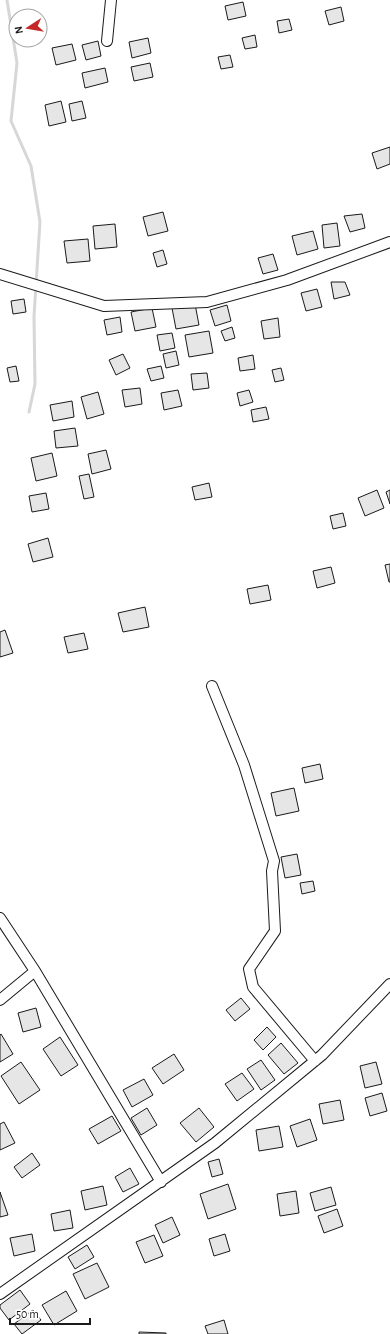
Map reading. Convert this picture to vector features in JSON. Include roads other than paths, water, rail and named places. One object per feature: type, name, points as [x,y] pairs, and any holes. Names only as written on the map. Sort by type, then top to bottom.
[{"type":"street","points":[[107,41],[112,0]]},
{"type":"street","points":[[0,274],[104,306],[207,302],[287,280],[390,242]]},
{"type":"street","points":[[212,686],[244,765],[274,861],[272,871],[275,931],[249,969],[253,987],[315,1061]]},
{"type":"street","points":[[0,918],[35,971],[161,1182]]},
{"type":"street","points":[[0,1000],[35,971]]},
{"type":"street","points":[[0,1294],[215,1143],[315,1061],[390,984]]},
{"type":"waterway","points":[[7,0],[17,63],[11,121],[31,166],[40,222],[34,316],[35,384],[29,412]]}]
